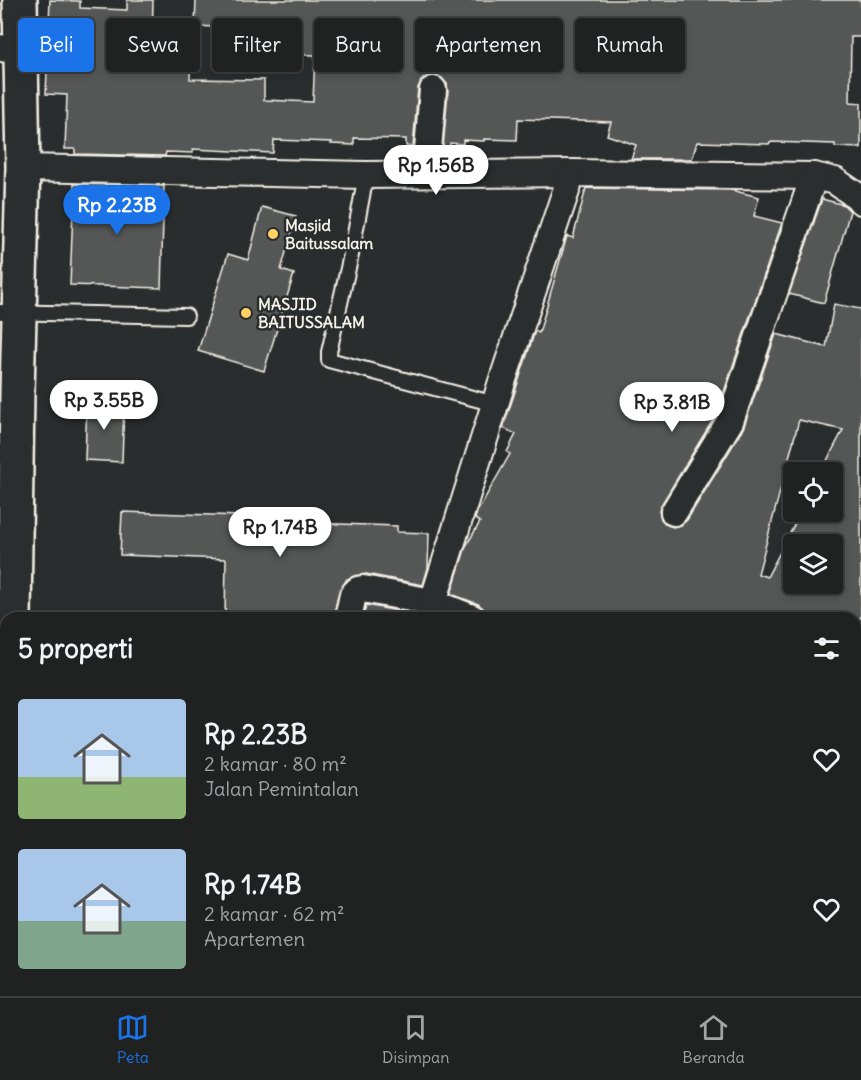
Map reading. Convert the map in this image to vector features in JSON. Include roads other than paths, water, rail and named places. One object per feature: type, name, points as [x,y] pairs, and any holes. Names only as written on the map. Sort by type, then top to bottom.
[{"type":"main road","points":[[14,612],[8,391],[10,313],[23,168],[10,50],[20,0]]},
{"type":"street","points":[[426,174],[433,90]]},
{"type":"street","points":[[23,168],[366,175],[572,173],[814,176],[835,181],[861,201]]},
{"type":"street","points":[[349,612],[353,595],[363,589],[430,610],[495,404],[572,173]]},
{"type":"street","points":[[674,512],[730,422],[814,176]]},
{"type":"lane","points":[[366,175],[329,360],[495,404]]},
{"type":"lane","points":[[10,313],[186,316]]},
{"type":"place","name":"Masjid Baitussalam","points":[[273,234]]},
{"type":"place","name":"MASJID BAITUSSALAM","points":[[246,313]]}]
